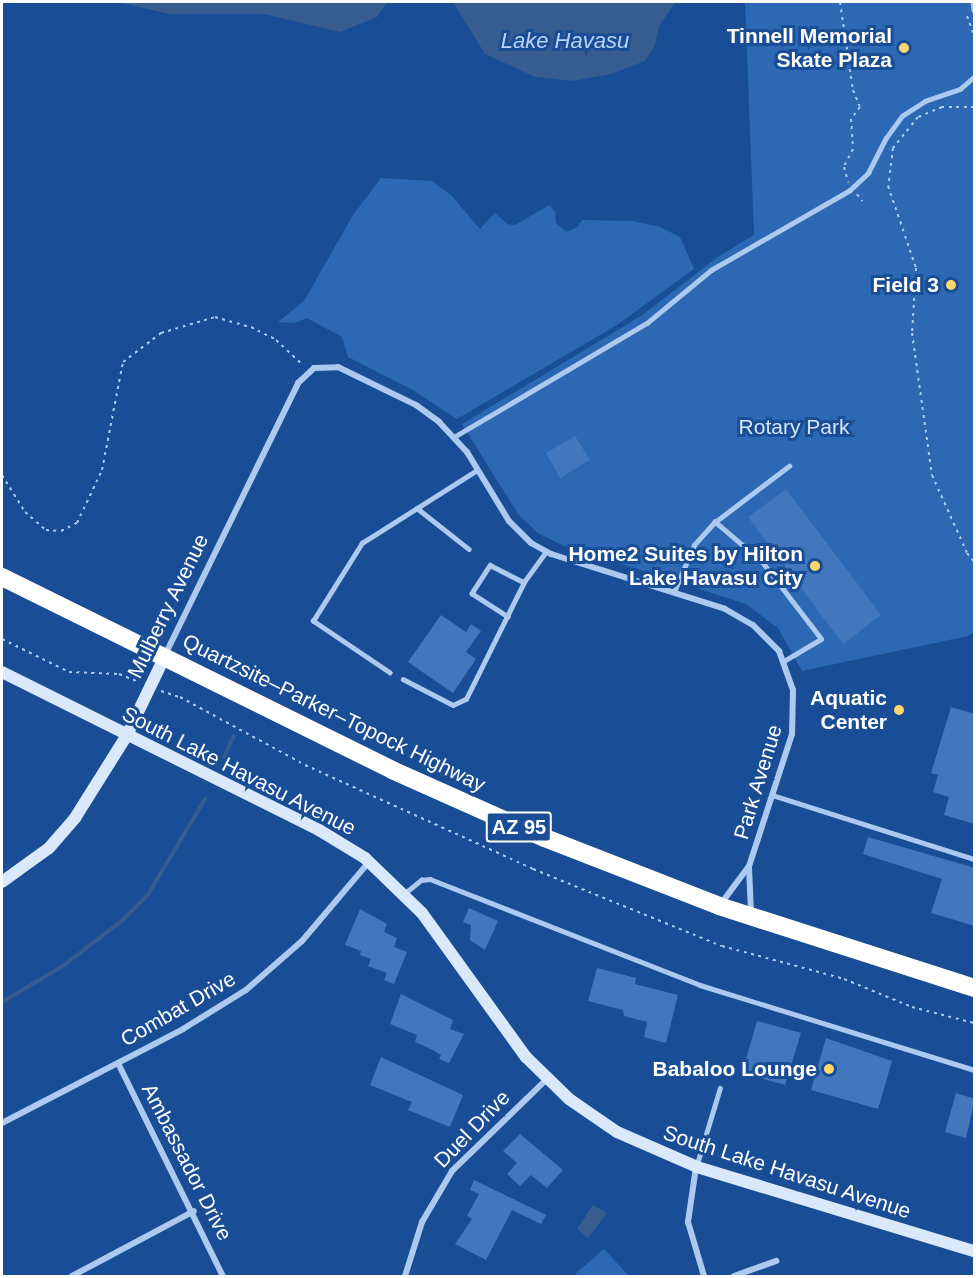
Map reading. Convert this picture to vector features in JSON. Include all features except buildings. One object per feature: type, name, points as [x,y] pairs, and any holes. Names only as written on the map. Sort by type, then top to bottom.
[{"type":"highway","name":"Quartzsite–Parker–Topock Highway","points":[[2,577],[392,770],[545,838],[719,906]]},
{"type":"highway","name":"AZ 95","points":[[719,906],[975,988]]},
{"type":"main road","name":"Mulberry Avenue","points":[[2,882],[34,860],[63,833],[87,802],[127,735],[165,656]]},
{"type":"main road","name":"South Lake Havasu Avenue","points":[[2,672],[319,830],[369,861],[405,893],[508,1034],[547,1079],[617,1132],[696,1167],[975,1251]]},
{"type":"street","name":"Park Avenue","points":[[309,371],[322,366],[338,367],[416,405],[454,437],[514,527],[546,552],[674,592],[744,619],[767,637],[784,661],[793,690],[795,714],[749,866],[719,906]]},
{"type":"street","name":"Mulberry Avenue","points":[[165,656],[298,383],[309,371]]},
{"type":"street","name":"Combat Drive","points":[[2,1123],[215,1011],[275,967],[327,914],[369,861]]},
{"type":"street","name":"Park Avenue","points":[[749,866],[752,917]]},
{"type":"street","name":"Ambassador Drive","points":[[118,1063],[194,1211],[223,1276]]},
{"type":"street","name":"Duel Drive","points":[[405,1276],[422,1222],[452,1171],[478,1141],[547,1079]]},
{"type":"street","points":[[696,1167],[688,1222],[704,1276]]},
{"type":"street","points":[[72,1276],[194,1211]]},
{"type":"street","points":[[735,1276],[776,1260]]},
{"type":"lane","points":[[973,2],[975,10]]},
{"type":"lane","points":[[454,437],[646,323],[711,270],[853,188],[868,173],[886,138],[902,116],[925,101],[957,91],[975,77]]},
{"type":"lane","points":[[674,592],[694,545],[715,522],[789,466]]},
{"type":"lane","points":[[390,673],[313,621],[362,543],[477,470]]},
{"type":"lane","points":[[417,508],[468,549]]},
{"type":"lane","points":[[715,522],[762,562],[821,639],[784,661]]},
{"type":"lane","points":[[403,679],[453,705],[466,699],[524,582],[546,552]]},
{"type":"lane","points":[[508,617],[472,594],[473,591],[489,565],[524,582]]},
{"type":"lane","points":[[772,795],[975,859]]},
{"type":"lane","points":[[405,893],[421,880],[430,879],[700,985],[975,1070]]},
{"type":"lane","points":[[696,1167],[720,1088]]},
{"type":"path","points":[[840,2],[853,90],[860,107],[851,118],[853,149],[844,167],[853,188],[862,201]]},
{"type":"path","points":[[964,10],[975,35]]},
{"type":"path","points":[[975,107],[942,107],[918,117],[893,148],[888,186],[916,268],[912,333],[932,475],[967,553],[975,562]]},
{"type":"path","points":[[2,475],[25,512],[46,530],[61,531],[77,523],[102,470],[123,362],[161,333],[215,317],[251,327],[276,340],[309,371]]},
{"type":"path","points":[[2,639],[69,672],[119,674],[180,698],[325,775],[533,870],[722,946],[844,979],[912,1007],[975,1023]]},
{"type":"green space","name":"Rotary Park","points":[[745,2],[974,2],[974,632],[968,636],[802,671],[778,628],[746,604],[562,545],[538,533],[518,514],[462,424],[641,316],[719,256],[754,235]]},
{"type":"green space","points":[[381,178],[432,181],[452,196],[480,229],[495,213],[507,224],[515,225],[549,205],[555,211],[556,223],[566,232],[578,227],[582,220],[633,221],[660,227],[680,237],[694,269],[617,325],[457,419],[411,389],[348,357],[342,337],[307,318],[294,323],[278,322],[304,301],[353,215]]},
{"type":"green space","points":[[604,1249],[629,1276],[573,1276]]},
{"type":"water","points":[[118,2],[388,2],[377,17],[340,32],[264,14],[169,14]]},
{"type":"water","name":"Lake Havasu","points":[[453,2],[676,2],[660,24],[655,45],[645,61],[611,74],[572,81],[535,77],[485,54]]},
{"type":"water","points":[[593,1205],[607,1213],[588,1238],[577,1229]]},
{"type":"waterway","points":[[224,757],[234,736]]},
{"type":"waterway","points":[[2,1002],[60,968],[123,920],[147,896],[205,799]]},
{"type":"place","name":"Tinnell Memorial Skate Plaza","points":[[904,48]]},
{"type":"place","name":"Field 3","points":[[951,285]]},
{"type":"place","name":"Home2 Suites by Hilton Lake Havasu City","points":[[815,566]]},
{"type":"place","name":"Aquatic Center","points":[[899,710]]},
{"type":"place","name":"Babaloo Lounge","points":[[829,1069]]}]
